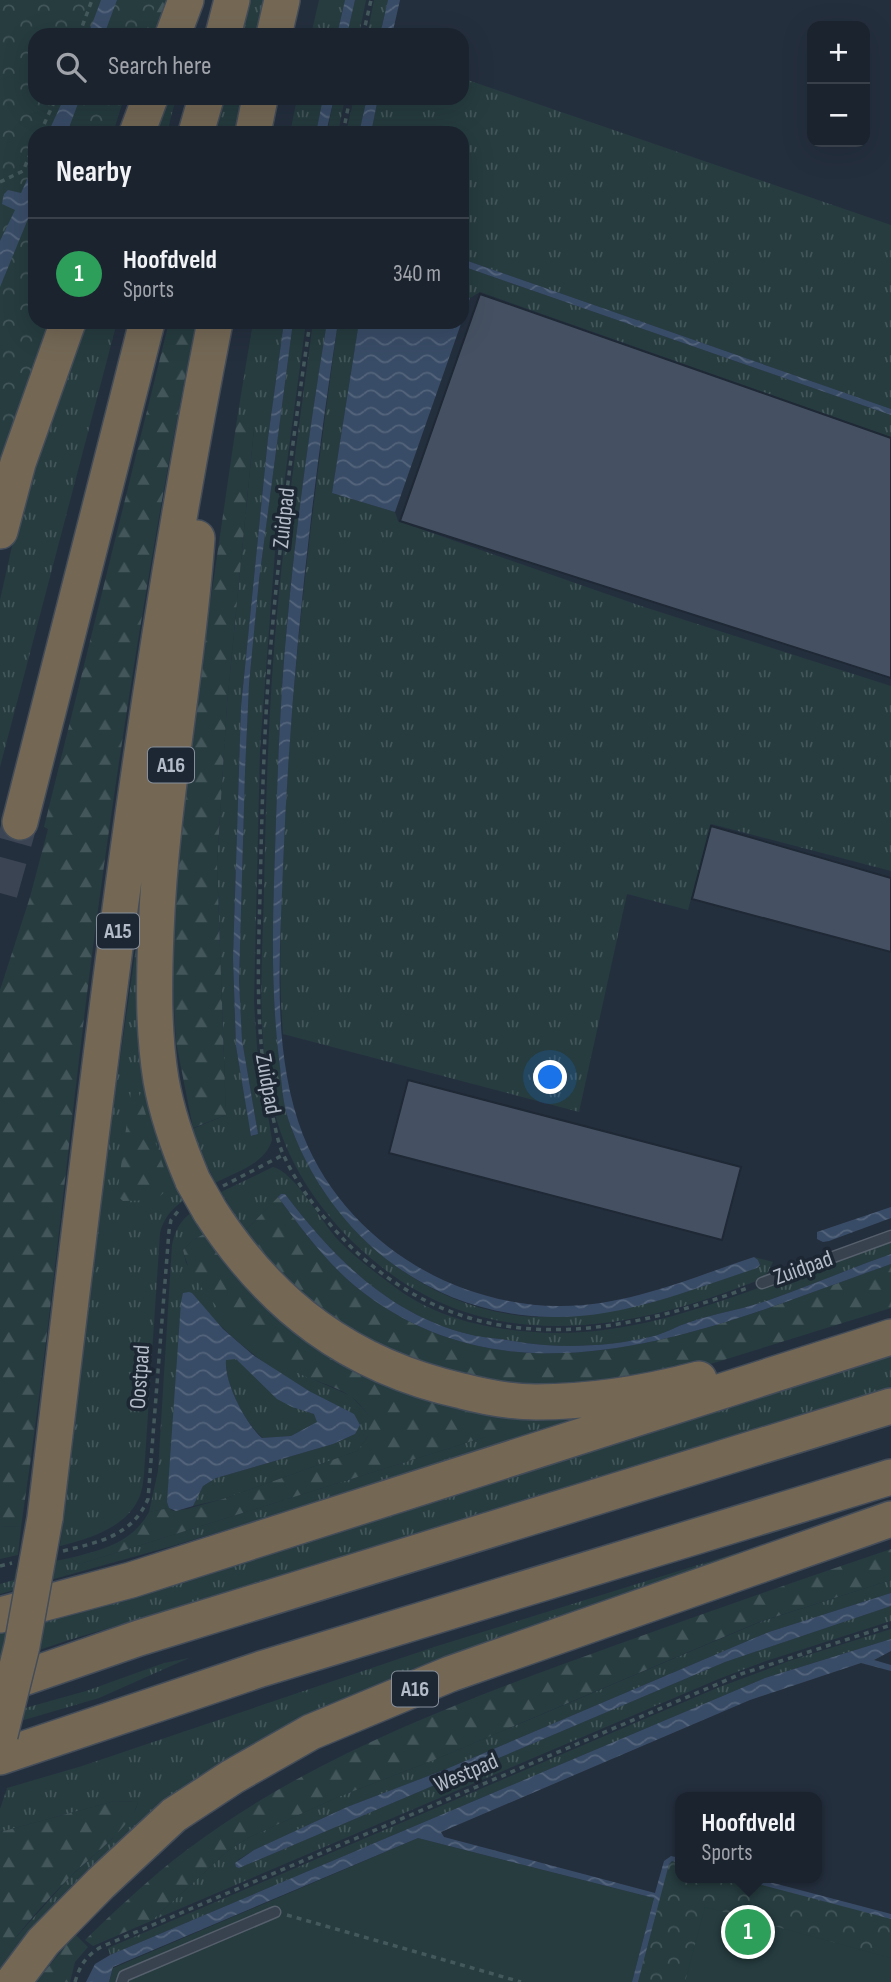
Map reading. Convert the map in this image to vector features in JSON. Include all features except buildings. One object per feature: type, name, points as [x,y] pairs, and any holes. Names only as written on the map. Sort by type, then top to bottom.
[{"type":"highway","points":[[176,28],[186,0]]},
{"type":"highway","points":[[225,28],[232,0]]},
{"type":"highway","points":[[276,28],[282,0]]},
{"type":"highway","points":[[140,126],[147,105]]},
{"type":"highway","points":[[198,126],[204,105]]},
{"type":"highway","points":[[254,126],[259,105]]},
{"type":"highway","points":[[0,531],[18,463],[66,329]]},
{"type":"highway","points":[[20,822],[145,329]]},
{"type":"highway","name":"A16","points":[[213,334],[193,601],[158,889],[154,1020],[161,1080],[172,1130],[202,1196],[231,1244],[256,1275],[299,1315],[329,1337],[367,1359],[424,1383],[478,1395],[533,1402],[590,1400],[678,1385],[764,1362],[850,1350]]},
{"type":"highway","name":"A15","points":[[0,1735],[22,1646],[45,1518],[100,1061],[153,680],[213,334]]},
{"type":"highway","name":"A16","points":[[0,1615],[131,1580],[891,1337]]},
{"type":"highway","points":[[0,1686],[139,1638],[891,1406]]},
{"type":"highway","points":[[0,1757],[261,1669],[891,1477]]},
{"type":"highway","name":"A16","points":[[13,1982],[43,1942],[174,1815],[232,1777],[311,1732],[450,1674],[891,1519]]},
{"type":"lane","name":"Zuidpad","points":[[762,1283],[891,1236]]},
{"type":"lane","points":[[122,1982],[124,1976],[275,1912]]},
{"type":"path","points":[[82,28],[92,0]]},
{"type":"path","points":[[364,28],[371,0]]},
{"type":"path","points":[[43,126],[52,105]]},
{"type":"path","points":[[344,126],[349,105]]},
{"type":"path","points":[[0,182],[23,171],[28,160]]},
{"type":"path","name":"Zuidpad","points":[[309,329],[289,467],[265,729],[258,1007],[265,1083],[283,1155],[320,1214],[365,1259],[414,1295],[463,1317],[486,1323],[550,1331],[588,1329],[660,1317],[762,1283]]},
{"type":"path","points":[[202,1196],[283,1155]]},
{"type":"path","name":"Oostpad","points":[[55,1553],[93,1544],[122,1531],[142,1514],[148,1499],[170,1220],[175,1213],[202,1196]]},
{"type":"path","points":[[0,1566],[16,1562]]},
{"type":"path","name":"Westpad","points":[[75,1982],[80,1966],[88,1955],[101,1947],[741,1674],[891,1626]]},
{"type":"path","points":[[275,1912],[521,1982]]},
{"type":"green space","points":[[0,0],[157,0],[147,28],[28,28],[28,105],[122,105],[115,126],[28,126],[28,329],[48,329],[0,458]]},
{"type":"green space","points":[[117,0],[173,0],[163,28],[107,28]]},
{"type":"green space","points":[[249,0],[265,0],[259,28],[242,28]]},
{"type":"green space","points":[[319,0],[345,0],[339,28],[313,28]]},
{"type":"green space","points":[[355,0],[366,0],[360,28],[349,28]]},
{"type":"green space","points":[[374,0],[388,0],[382,28],[368,28]]},
{"type":"green space","points":[[469,80],[891,225],[891,409],[469,261],[469,126],[372,126],[377,105],[469,105]]},
{"type":"green space","points":[[157,105],[174,105],[169,126],[149,126]]},
{"type":"green space","points":[[223,105],[242,105],[237,126],[218,126]]},
{"type":"green space","points":[[296,105],[322,105],[317,126],[291,126]]},
{"type":"green space","points":[[333,105],[344,105],[339,126],[328,126]]},
{"type":"green space","points":[[352,105],[365,105],[361,126],[348,126]]},
{"type":"green space","points":[[469,268],[891,415],[891,437],[480,292],[470,298]]},
{"type":"green space","points":[[76,329],[115,329],[0,767],[0,600],[22,501]]},
{"type":"green space","points":[[167,329],[195,329],[151,561],[113,802],[21,1527],[0,1526],[0,990],[30,897],[48,829],[44,827]]},
{"type":"green space","points":[[252,329],[283,329],[268,438],[241,707],[233,958],[236,1046],[252,1136],[258,1134],[242,1040],[239,981],[249,684],[259,580],[292,329],[305,329],[275,551],[260,749],[254,1002],[257,1048],[272,1140],[256,1161],[215,1183],[208,1167],[204,1168],[190,1130],[226,1115],[217,864],[227,704],[254,429],[237,419]]},
{"type":"green space","points":[[312,329],[326,329],[300,505],[285,647],[273,928],[275,1020],[283,1097],[291,1127],[308,1165],[330,1199],[356,1231],[386,1259],[420,1282],[456,1300],[496,1312],[543,1317],[646,1304],[757,1268],[760,1265],[754,1257],[773,1262],[765,1278],[691,1304],[623,1320],[540,1326],[500,1321],[462,1311],[425,1295],[389,1273],[355,1244],[330,1217],[308,1187],[290,1155],[277,1121],[265,1065],[262,1007],[268,742],[286,524]]},
{"type":"green space","points":[[337,329],[358,329],[332,493],[395,512],[398,521],[641,606],[891,686],[891,871],[711,824],[688,910],[627,894],[579,1112],[283,1034],[281,914],[287,777],[312,517]]},
{"type":"green space","points":[[237,419],[254,428],[227,704],[217,864],[226,1115],[193,1128],[176,1042],[172,969],[176,890],[195,707]]},
{"type":"green space","points":[[149,857],[191,1195],[171,1211],[160,1233],[144,1474],[140,1496],[131,1511],[113,1526],[93,1536],[60,1546],[112,1115]]},
{"type":"green space","points":[[133,1076],[166,1174],[166,1191],[155,1200],[123,1201],[117,1196]]},
{"type":"green space","points":[[273,1167],[282,1171],[299,1188],[339,1241],[392,1285],[416,1301],[442,1313],[498,1328],[567,1333],[632,1326],[728,1299],[891,1241],[891,1254],[787,1294],[700,1319],[655,1336],[599,1345],[530,1344],[476,1336],[446,1327],[418,1316],[392,1301],[368,1283],[324,1242],[285,1194],[281,1194],[245,1231],[221,1192]]},
{"type":"green space","points":[[278,1197],[324,1255],[355,1286],[418,1326],[484,1347],[552,1353],[620,1347],[690,1332],[891,1264],[891,1308],[675,1375],[552,1388],[457,1377],[348,1332],[273,1272],[245,1231]]},
{"type":"green space","points":[[198,1208],[211,1230],[193,1240],[183,1250],[186,1263],[292,1370],[351,1396],[369,1415],[369,1435],[357,1451],[223,1499],[193,1506],[203,1486],[216,1478],[333,1444],[355,1434],[348,1411],[283,1375],[243,1346],[192,1293],[167,1502],[169,1508],[149,1512],[158,1471],[172,1245],[180,1224]]},
{"type":"green space","points":[[211,1230],[229,1256],[480,1414],[500,1419],[500,1427],[485,1437],[80,1564],[70,1558],[115,1544],[134,1531],[149,1512],[169,1508],[173,1511],[187,1509],[223,1499],[357,1451],[369,1435],[369,1415],[355,1400],[336,1388],[290,1369],[260,1347],[211,1300],[188,1266],[183,1250],[193,1240]]},
{"type":"green space","points":[[891,1354],[891,1392],[0,1663],[0,1626]]},
{"type":"green space","points":[[226,1359],[236,1359],[292,1407],[315,1414],[317,1422],[291,1436],[263,1438],[249,1423],[237,1402],[228,1379]]},
{"type":"green space","points":[[459,1401],[636,1405],[176,1545],[0,1594],[0,1584],[14,1580],[16,1569],[70,1558],[80,1564],[485,1437],[500,1419],[480,1414]]},
{"type":"green space","points":[[891,1505],[267,1739],[0,1977],[0,1959],[10,1944],[69,1878],[112,1839],[136,1809],[138,1802],[115,1801],[0,1832],[0,1809],[7,1788],[82,1766],[434,1647]]},
{"type":"green space","points":[[0,1526],[21,1527],[18,1555],[0,1559]]},
{"type":"green space","points":[[891,1549],[891,1580],[759,1622],[434,1760],[338,1797],[250,1837],[229,1850],[151,1921],[93,1946],[85,1940],[161,1870],[188,1849],[287,1784],[340,1757],[394,1731],[505,1686]]},
{"type":"green space","points":[[891,1580],[891,1593],[769,1632],[444,1770],[347,1807],[254,1850],[238,1860],[236,1867],[725,1662],[891,1606],[891,1621],[721,1678],[151,1921],[229,1850],[250,1837],[338,1797],[434,1760],[760,1622]]},
{"type":"green space","points":[[891,1629],[891,1639],[765,1678],[110,1955],[108,1948],[717,1688],[789,1661]]},
{"type":"green space","points":[[189,1658],[99,1698],[0,1727],[0,1715],[86,1691],[164,1663]]},
{"type":"green space","points":[[115,1801],[138,1802],[119,1832],[51,1896],[0,1959],[0,1832]]},
{"type":"green space","points":[[418,1838],[654,1898],[632,1982],[109,1982],[113,1968]]},
{"type":"green space","points":[[670,1859],[675,1860],[675,1883],[765,1883],[891,1916],[891,1982],[635,1982]]},
{"type":"green space","points":[[705,1907],[891,1958],[891,1982],[685,1982]]},
{"type":"green space","points":[[75,1934],[88,1947],[75,1962],[70,1982],[36,1982]]},
{"type":"water","points":[[101,0],[117,0],[107,28],[91,28]]},
{"type":"water","points":[[345,0],[355,0],[349,28],[339,28]]},
{"type":"water","points":[[388,0],[400,0],[394,28],[382,28]]},
{"type":"water","points":[[61,105],[77,105],[70,126],[51,126]]},
{"type":"water","points":[[322,105],[332,105],[328,126],[317,126]]},
{"type":"water","points":[[365,105],[377,105],[372,126],[361,126]]},
{"type":"water","points":[[28,178],[28,219],[0,287],[0,241],[15,210],[2,204],[4,194],[8,190],[21,193]]},
{"type":"water","points":[[469,261],[891,409],[891,415],[469,268]]},
{"type":"water","points":[[283,329],[292,329],[259,580],[249,684],[239,981],[242,1040],[258,1134],[251,1136],[236,1046],[233,958],[241,707],[268,438]]},
{"type":"water","points":[[326,329],[337,329],[310,526],[296,662],[280,934],[280,1003],[286,1070],[303,1135],[321,1172],[345,1205],[373,1234],[405,1259],[440,1279],[517,1303],[558,1306],[608,1302],[658,1290],[754,1257],[760,1265],[757,1268],[684,1293],[609,1312],[558,1317],[513,1314],[470,1304],[431,1287],[394,1265],[362,1237],[334,1205],[310,1168],[291,1127],[282,1090],[275,1021],[273,905],[285,648],[310,431]]},
{"type":"water","points":[[358,329],[460,329],[395,512],[332,493]]},
{"type":"water","points":[[285,1194],[324,1242],[368,1283],[392,1301],[418,1316],[446,1327],[476,1336],[530,1344],[582,1346],[650,1337],[690,1322],[752,1306],[891,1254],[891,1264],[690,1332],[620,1347],[552,1353],[484,1347],[418,1326],[355,1286],[305,1232],[278,1197]]},
{"type":"water","points":[[891,1207],[891,1218],[829,1241],[817,1239],[817,1232]]},
{"type":"water","points":[[183,1293],[192,1293],[223,1329],[253,1355],[309,1391],[354,1414],[360,1425],[355,1434],[333,1444],[216,1478],[203,1486],[193,1506],[176,1511],[169,1508],[167,1502]],"holes":[[[236,1359],[277,1399],[314,1414],[317,1422],[291,1436],[262,1438],[249,1423],[237,1402],[228,1379],[226,1360]]]},
{"type":"water","points":[[891,1593],[891,1606],[725,1662],[236,1867],[235,1863],[254,1850],[347,1807],[444,1770],[769,1632]]},
{"type":"water","points":[[891,1639],[891,1651],[874,1660],[891,1665],[891,1671],[861,1663],[750,1700],[441,1832],[444,1837],[655,1893],[664,1861],[671,1856],[675,1857],[675,1862],[669,1864],[638,1982],[632,1982],[654,1898],[418,1838],[113,1967],[109,1982],[86,1982],[95,1964],[110,1955],[765,1678]]},
{"type":"water","points":[[754,1883],[773,1883],[891,1914],[891,1919]]},
{"type":"tunnel","points":[[0,893],[20,822]]},
{"type":"place","name":"Hoofdveld","points":[[748,1932]]}]
